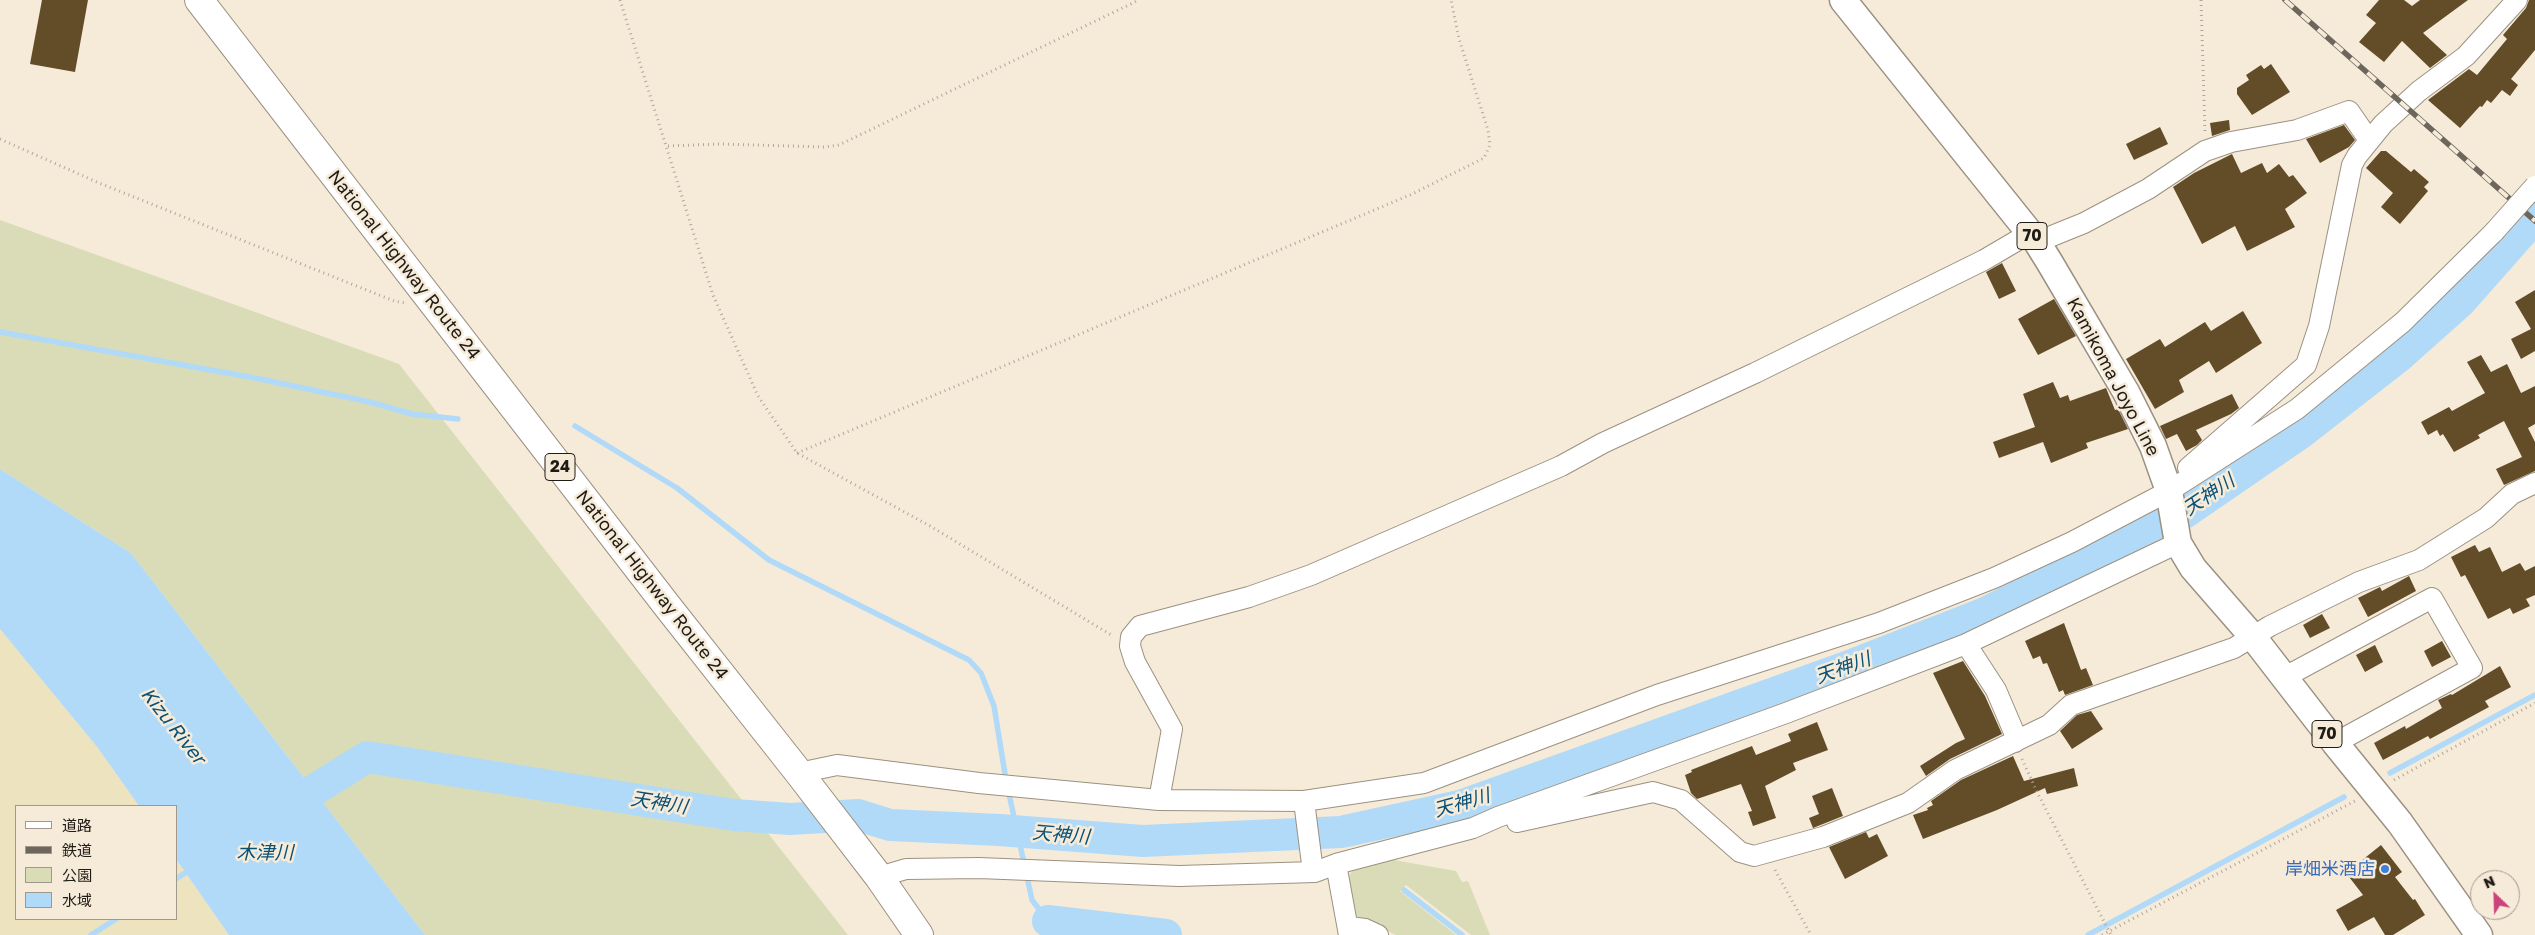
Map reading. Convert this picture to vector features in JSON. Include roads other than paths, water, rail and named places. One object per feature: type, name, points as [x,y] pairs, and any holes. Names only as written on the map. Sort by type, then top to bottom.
[{"type":"highway","name":"National Highway Route 24","points":[[199,0],[668,607],[799,773],[879,877],[919,935]]},
{"type":"main road","name":"Kamikoma Joyo Line","points":[[1843,0],[2033,238],[2126,392],[2153,446],[2170,497],[2177,538],[2193,568],[2253,637],[2283,678],[2400,823],[2479,935]]},
{"type":"street","points":[[2170,497],[2192,463],[2306,365],[2320,326],[2352,165],[2369,140],[2419,91],[2466,56],[2517,0]]},
{"type":"street","points":[[1159,800],[1172,729],[1135,662],[1130,646],[1131,637],[1140,626],[1249,597],[1311,575],[1561,466],[1603,443],[1755,373],[1984,260],[2033,238],[2084,222],[2148,189],[2205,151],[2231,142],[2297,130],[2348,111],[2369,140]]},
{"type":"street","points":[[799,773],[837,765],[979,783],[1159,800],[1304,806],[1424,783],[1657,696],[1878,623],[1994,578],[2170,497],[2297,409],[2403,322],[2494,232],[2535,186]]},
{"type":"street","points":[[1473,828],[1500,826],[1654,792],[1681,800],[1740,852],[1754,856],[1824,837],[1908,803],[1954,770],[2049,725],[2071,705],[2206,660],[2234,648],[2359,582],[2420,560],[2486,518],[2512,494],[2535,483]]},
{"type":"street","points":[[879,877],[906,869],[979,868],[1179,876],[1314,868],[1336,864],[1473,828],[1498,817],[1786,714],[1966,644],[2177,538]]},
{"type":"street","points":[[2283,678],[2432,598],[2472,668],[2335,743]]},
{"type":"street","points":[[1966,644],[1996,690],[2016,737],[2015,742]]},
{"type":"street","points":[[1304,806],[1314,868]]},
{"type":"street","points":[[1336,864],[1349,931],[1365,929],[1378,935]]},
{"type":"water","name":"木津川","points":[[0,469],[131,553],[425,935],[229,935],[178,862],[178,805],[138,805],[98,748],[0,629]]},
{"type":"waterway","name":"天神川","points":[[277,813],[367,757],[734,815],[790,819],[858,815],[890,825],[999,830],[1143,841],[1341,832],[1460,806],[1852,665],[1983,614],[2184,513],[2302,432],[2397,358],[2461,301],[2535,217]]},
{"type":"waterway","points":[[0,332],[255,378],[370,402],[412,414],[458,419]]},
{"type":"waterway","points":[[575,426],[677,488],[769,560],[969,660],[981,673],[994,706],[1006,780],[1032,900],[1048,921],[1047,935]]},
{"type":"waterway","points":[[2390,773],[2535,695]]},
{"type":"waterway","points":[[2088,935],[2344,797]]},
{"type":"waterway","name":"天神川","points":[[1341,832],[1349,836]]},
{"type":"waterway","points":[[178,878],[191,869]]},
{"type":"waterway","points":[[1404,890],[1462,935]]},
{"type":"waterway","points":[[91,935],[114,920]]},
{"type":"waterway","points":[[1048,921],[1166,935]]},
{"type":"railway","points":[[2285,0],[2535,221]]},
{"type":"place","name":"岸畑米酒店","points":[[2385,869]]},
{"type":"water label","name":"Kizu River","points":[[173,726]]}]
